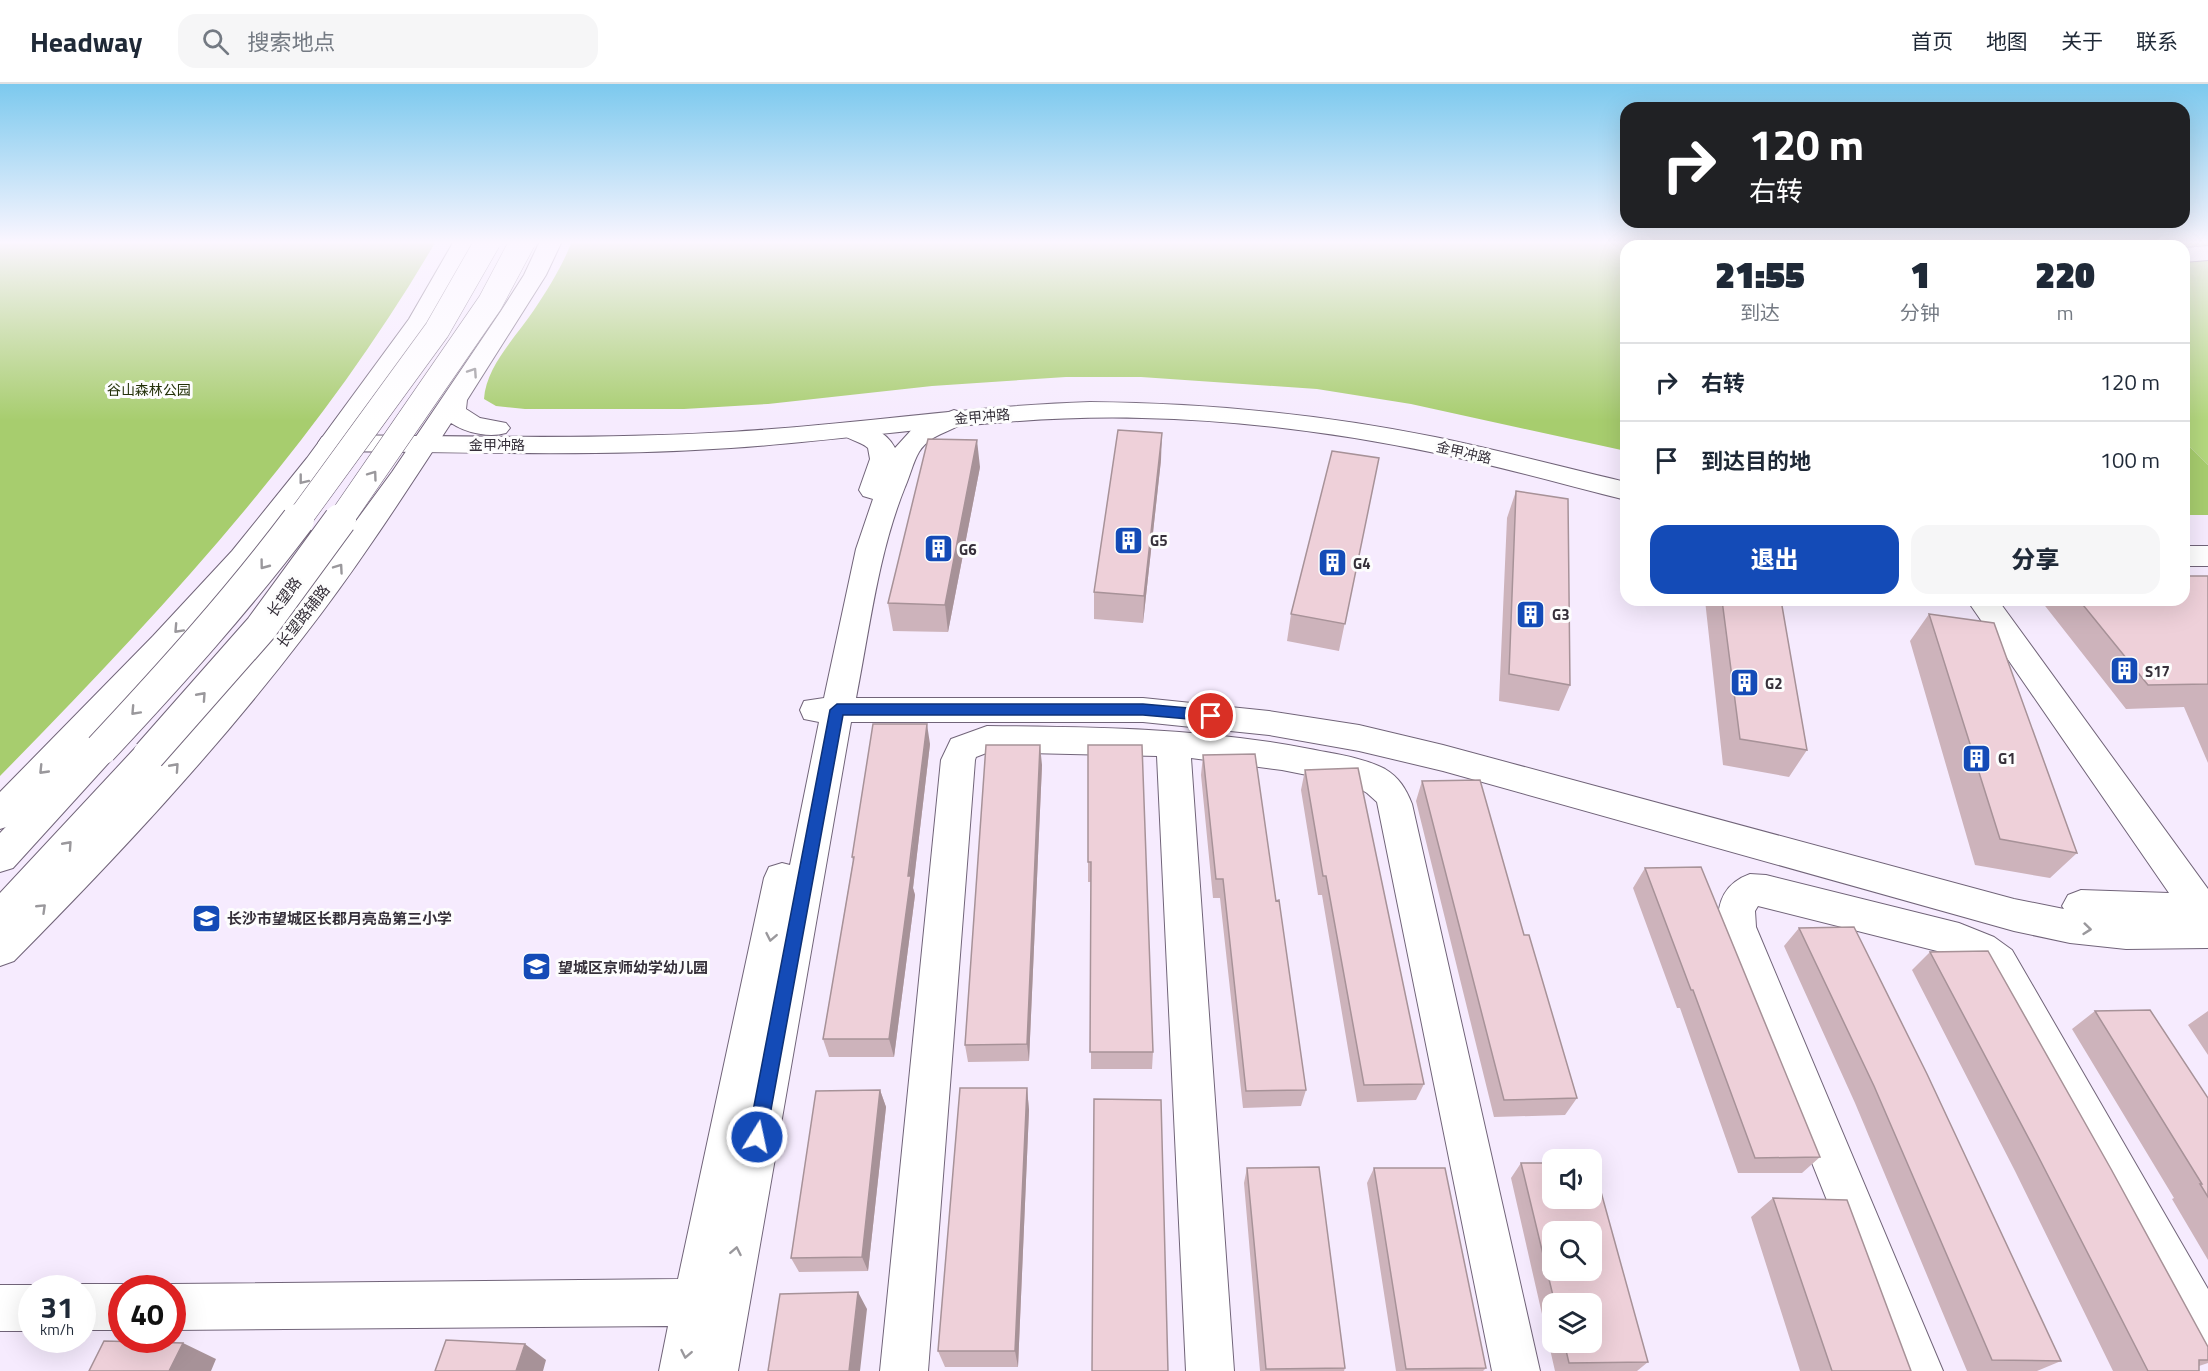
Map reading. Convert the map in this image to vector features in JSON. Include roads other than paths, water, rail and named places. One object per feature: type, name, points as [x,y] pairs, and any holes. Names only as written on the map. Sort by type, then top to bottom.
[{"type":"street","points":[[0,815],[242,558],[336,435],[420,320],[431,301]]},
{"type":"street","points":[[0,857],[200,642],[286,537],[437,330],[455,301]]},
{"type":"street","name":"长望路","points":[[0,920],[261,628],[321,547],[491,301]]},
{"type":"street","name":"长望路辅路","points":[[0,949],[91,860],[250,682],[335,574],[402,478],[519,301]]},
{"type":"street","name":"金甲冲路","points":[[492,436],[616,429],[742,426],[1040,398],[1090,396],[1194,399],[1310,411],[1384,422],[1620,475]]},
{"type":"street","points":[[454,400],[453,409],[464,421],[492,436]]},
{"type":"street","name":"金甲冲路","points":[[336,435],[492,436],[672,443],[851,430],[1039,411],[1107,410],[1260,418],[1379,435],[1436,446],[1620,490]]},
{"type":"street","points":[[683,1371],[711,1302],[829,700],[870,549],[907,450],[924,431],[954,418]]},
{"type":"street","points":[[829,700],[841,595],[868,502],[885,460],[881,444],[866,434],[851,430]]},
{"type":"street","points":[[402,478],[413,468],[438,454],[492,436]]},
{"type":"street","points":[[2190,538],[2208,537]]},
{"type":"street","points":[[2190,556],[2208,556]]},
{"type":"street","points":[[1986,606],[2207,910]]},
{"type":"street","points":[[2007,606],[2207,910]]},
{"type":"street","points":[[829,700],[1143,710],[1269,723],[1359,738],[1443,758],[2025,918],[2070,927],[2126,933],[2207,910]]},
{"type":"street","points":[[904,1371],[958,760],[963,748],[987,739],[1208,746],[1291,758],[1362,774],[1378,781],[1389,791],[1398,816],[1516,1371]]},
{"type":"street","points":[[1173,744],[1210,1371]]},
{"type":"street","points":[[1919,1371],[1737,927],[1738,901],[1750,890],[1766,891],[1959,940],[1980,949],[1998,962],[2208,1335]]},
{"type":"street","points":[[186,1306],[711,1302]]},
{"type":"street","points":[[711,1302],[714,1371]]},
{"type":"street","points":[[0,1308],[18,1308]]},
{"type":"place","name":"G5","points":[[1129,540]]},
{"type":"place","name":"G6","points":[[938,549]]},
{"type":"place","name":"G4","points":[[1332,563]]},
{"type":"place","name":"G3","points":[[1531,614]]},
{"type":"place","name":"S17","points":[[2124,671]]},
{"type":"place","name":"G2","points":[[1744,683]]},
{"type":"place","name":"G1","points":[[1977,758]]},
{"type":"place","name":"长沙市望城区长郡月亮岛第三小学","points":[[206,918]]},
{"type":"place","name":"望城区京师幼学幼儿园","points":[[537,967]]},
{"type":"park label","name":"谷山森林公园","points":[[149,389]]}]
